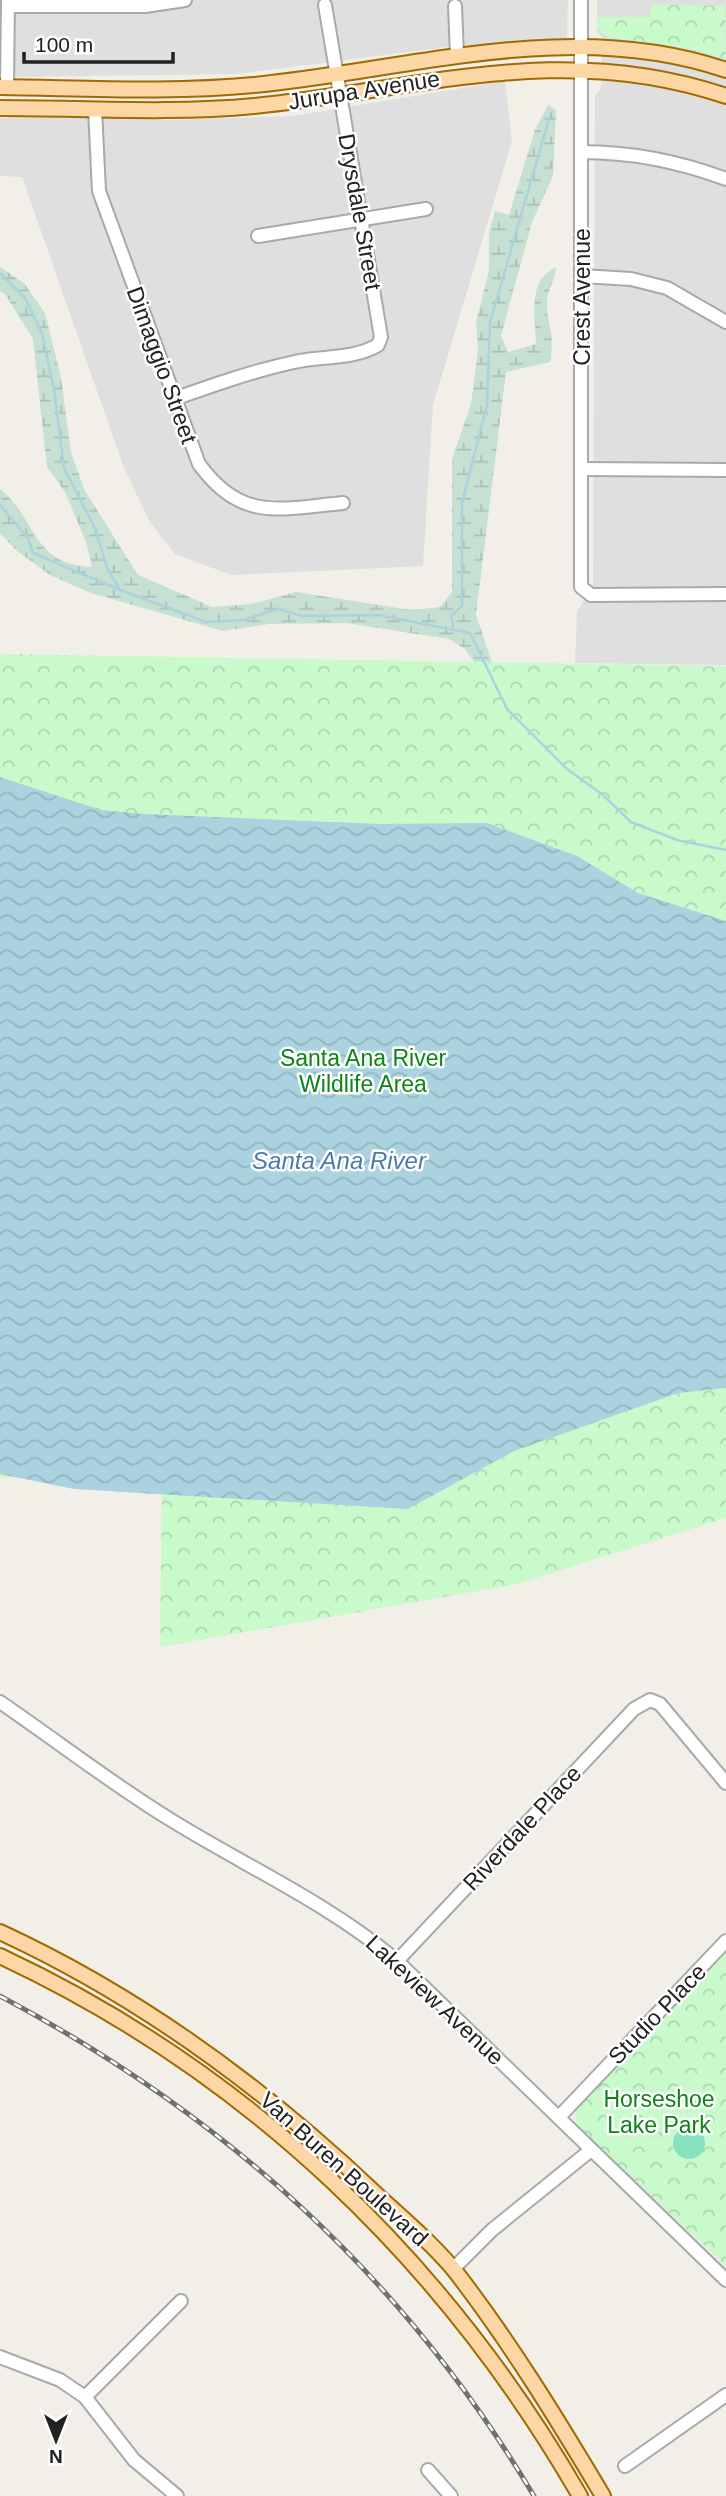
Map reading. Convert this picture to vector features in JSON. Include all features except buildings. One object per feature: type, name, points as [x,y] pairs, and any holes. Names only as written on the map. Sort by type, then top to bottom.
[{"type":"main road","name":"Jurupa Avenue","points":[[4,87],[178,89],[251,86],[457,55],[581,47],[650,53],[726,70]]},
{"type":"main road","name":"Jurupa Avenue","points":[[0,108],[203,110],[279,103],[477,74],[582,71],[643,75],[726,96]]},
{"type":"main road","name":"Van Buren Boulevard","points":[[0,1932],[69,1964],[136,2003],[282,2109],[331,2152],[453,2269],[540,2390],[603,2496]]},
{"type":"main road","name":"Van Buren Boulevard","points":[[0,1955],[57,1982],[124,2020],[242,2103],[352,2198],[422,2271],[520,2401],[580,2496]]},
{"type":"main road","points":[[422,2271],[453,2269]]},
{"type":"street","points":[[4,87],[8,3],[145,3],[185,0]]},
{"type":"street","name":"Crest Avenue","points":[[581,0],[581,587],[585,592],[726,594]]},
{"type":"street","name":"Drysdale Street","points":[[174,399],[247,373],[302,361],[364,354],[378,345],[381,337],[325,5]]},
{"type":"street","points":[[455,6],[457,55]]},
{"type":"street","name":"Dimaggio Street","points":[[95,108],[99,191],[199,464],[216,487],[242,504],[274,510],[343,503]]},
{"type":"street","points":[[580,152],[639,155],[687,164],[726,179]]},
{"type":"street","points":[[258,236],[426,209]]},
{"type":"street","points":[[582,276],[631,279],[667,288],[726,322]]},
{"type":"street","points":[[582,469],[726,470]]},
{"type":"street","name":"Riverdale Place","points":[[397,1961],[634,1709],[650,1700],[660,1704],[726,1783]]},
{"type":"street","name":"Lakeview Avenue","points":[[0,1702],[171,1820],[307,1896],[364,1934],[397,1961],[726,2280]]},
{"type":"street","name":"Studio Place","points":[[559,2117],[726,1941]]},
{"type":"street","points":[[453,2269],[492,2230],[591,2150]]},
{"type":"street","points":[[85,2397],[181,2301]]},
{"type":"street","points":[[0,2357],[60,2380],[85,2397],[134,2460],[177,2496]]},
{"type":"street","points":[[625,2466],[726,2395]]},
{"type":"street","points":[[428,2470],[451,2496]]},
{"type":"shaded area","points":[[0,0],[568,0],[567,39],[456,46],[237,74],[0,77]]},
{"type":"shaded area","points":[[597,0],[726,0],[726,665],[575,663],[577,612],[593,584],[595,96],[601,88],[602,37],[597,33]]},
{"type":"shaded area","points":[[505,81],[512,141],[433,405],[423,566],[231,575],[175,554],[149,521],[123,465],[22,177],[0,176],[0,118],[110,116],[168,120],[293,116]]},
{"type":"green space","points":[[651,4],[725,6],[726,59],[692,49],[606,37],[597,28],[597,17],[650,17]]},
{"type":"green space","points":[[548,105],[556,110],[553,176],[532,222],[501,336],[508,352],[536,344],[534,311],[537,290],[540,281],[556,267],[547,300],[552,339],[550,362],[506,372],[476,615],[504,698],[485,678],[465,649],[449,639],[346,623],[269,624],[223,631],[91,593],[50,575],[17,551],[0,533],[0,489],[13,501],[46,549],[57,558],[72,564],[92,567],[86,542],[65,492],[47,467],[33,339],[5,294],[0,292],[0,267],[24,283],[45,313],[61,378],[71,453],[85,491],[138,575],[212,607],[251,604],[296,592],[411,610],[440,607],[452,592],[452,459],[471,404],[478,351],[476,322],[489,270],[489,232],[495,211],[509,215],[535,130]]},
{"type":"green space","name":"Santa Ana River","points":[[0,654],[726,666],[726,1518],[517,1584],[160,1647],[162,1484],[0,1477]]},
{"type":"green space","name":"Horseshoe Lake Park","points":[[726,1950],[726,2266],[576,2126],[575,2105]]},
{"type":"green space","points":[[689,2127],[700,2132],[705,2143],[700,2154],[689,2159],[678,2154],[673,2143],[678,2132]]},
{"type":"water","name":"Santa Ana River","points":[[0,777],[101,810],[380,824],[487,823],[577,856],[638,893],[726,921],[726,1388],[678,1393],[514,1451],[408,1509],[74,1489],[0,1474]]},
{"type":"waterway","points":[[453,627],[451,616],[462,606],[462,503],[487,405],[490,322],[549,119]]},
{"type":"waterway","points":[[0,273],[25,298],[42,333],[54,390],[64,468],[94,526],[108,570],[120,590],[206,622],[244,620],[278,609],[303,616],[378,615],[470,633],[507,709],[567,769],[603,795],[631,822],[677,840],[726,850]]},
{"type":"waterway","points":[[0,505],[28,538],[33,553],[118,589]]},
{"type":"railway","points":[[0,1996],[82,2043],[160,2094],[234,2149],[303,2208],[367,2273],[427,2342],[483,2416],[534,2496]]},
{"type":"park label","name":"Santa Ana River Wildlife Area","points":[[363,1071]]}]
